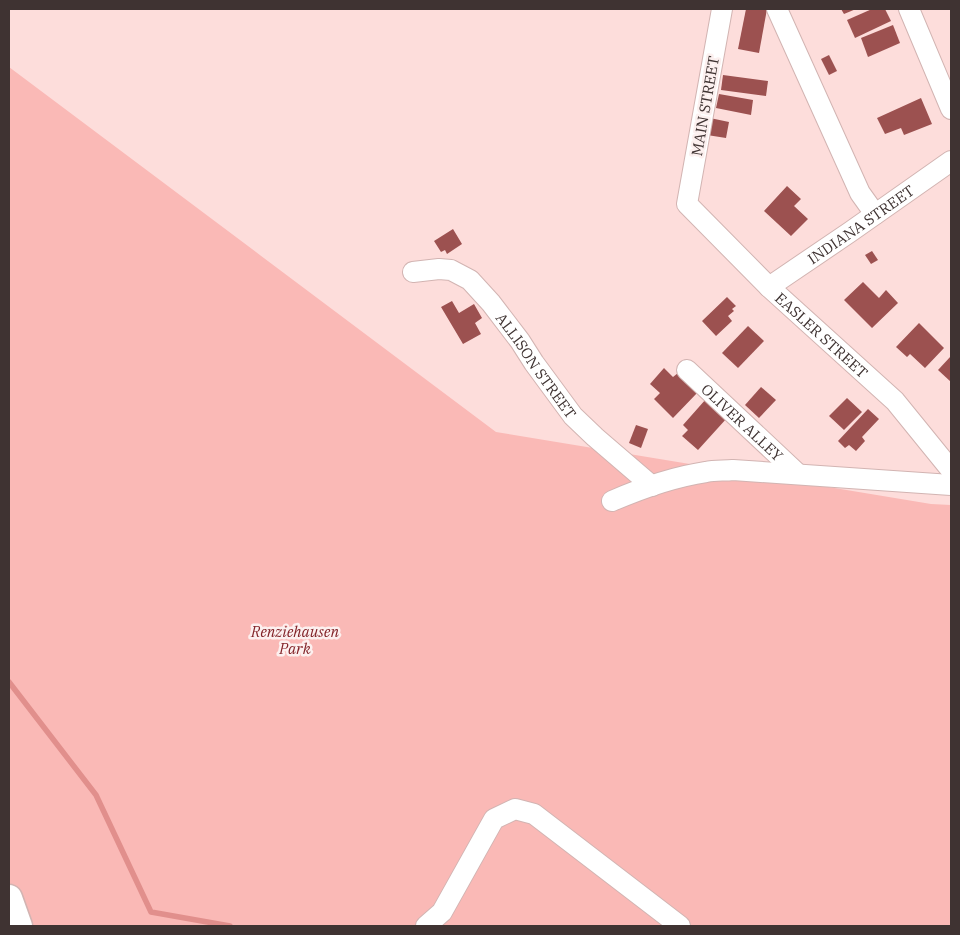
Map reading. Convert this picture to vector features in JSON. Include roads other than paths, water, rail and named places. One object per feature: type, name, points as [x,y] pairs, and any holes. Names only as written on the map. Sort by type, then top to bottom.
[{"type":"main road","points":[[9,898],[19,926]]},
{"type":"street","name":"MAIN STREET","points":[[688,204],[722,9]]},
{"type":"street","points":[[776,9],[860,193],[875,214]]},
{"type":"street","points":[[909,9],[951,109]]},
{"type":"street","name":"INDIANA STREET","points":[[770,287],[951,161]]},
{"type":"street","name":"EASLER STREET","points":[[688,204],[770,287],[895,402],[951,470]]},
{"type":"street","name":"ALLISON STREET","points":[[413,272],[439,269],[451,270],[470,280],[491,303],[520,341],[573,416],[652,486]]},
{"type":"street","name":"OLIVER ALLEY","points":[[687,370],[798,474]]},
{"type":"street","points":[[612,502],[672,479],[707,472],[733,470],[951,485]]},
{"type":"street","points":[[426,926],[442,912],[494,819],[515,809],[534,814],[680,926]]},
{"type":"waterway","points":[[9,682],[96,795],[151,912],[230,926]]},
{"type":"park label","name":"Renziehausen Park","points":[[295,640]]}]
